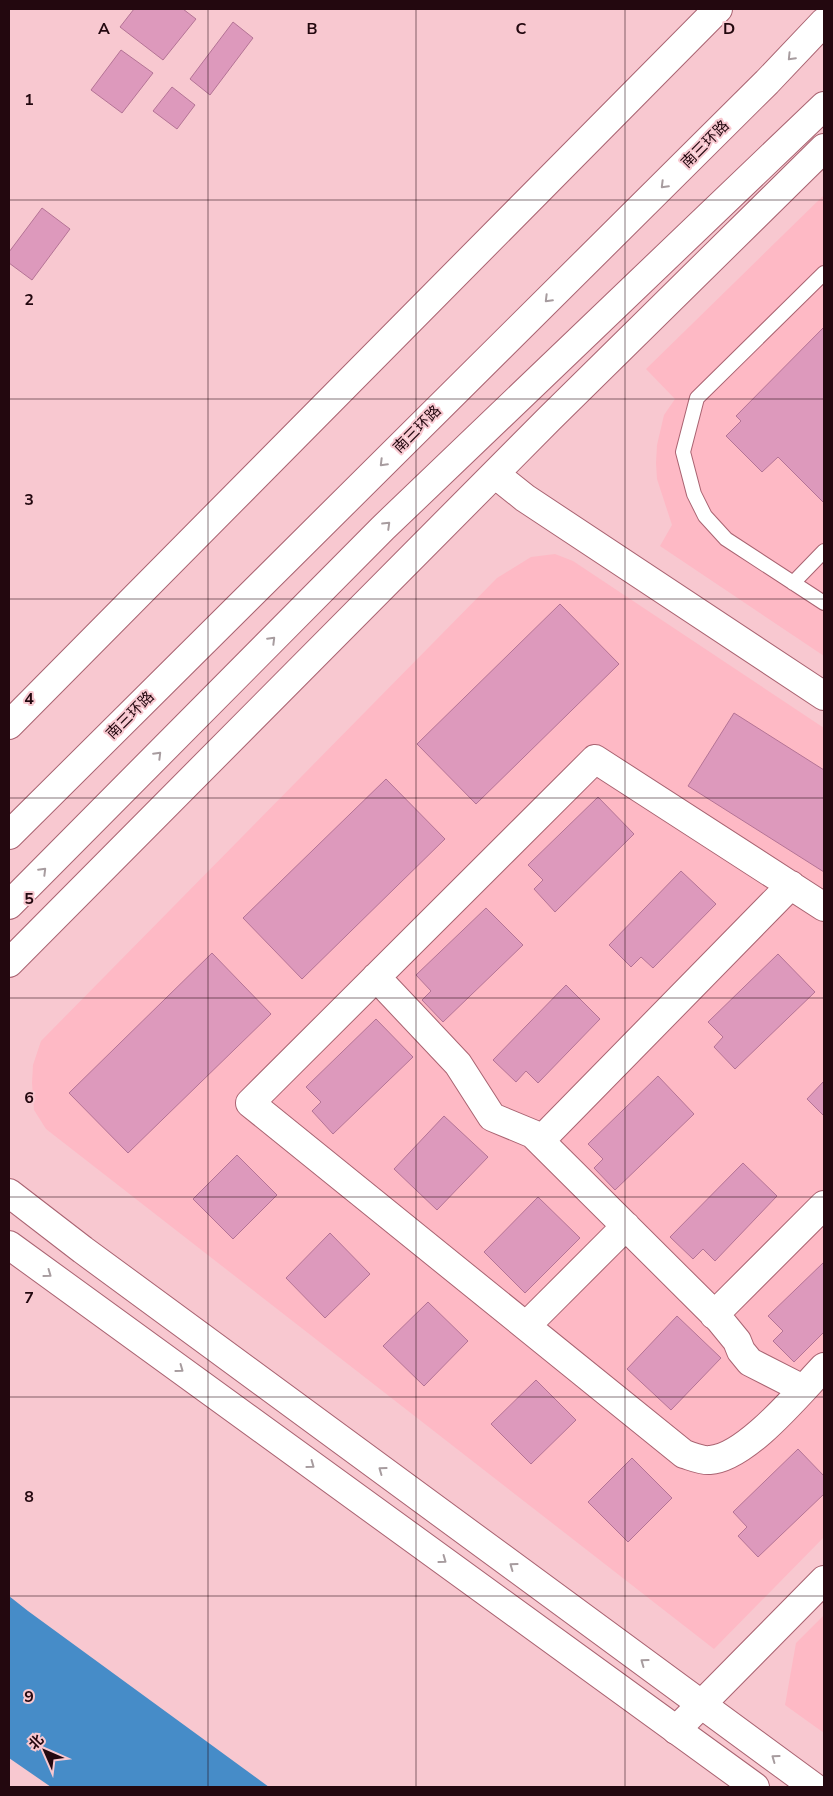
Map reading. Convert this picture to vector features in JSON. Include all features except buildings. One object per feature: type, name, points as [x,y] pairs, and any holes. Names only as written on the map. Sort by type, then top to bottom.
[{"type":"street","points":[[9,725],[718,9]]},
{"type":"street","name":"南三环路","points":[[9,835],[767,82],[824,22]]},
{"type":"street","points":[[9,905],[383,528],[824,106]]},
{"type":"street","points":[[9,964],[494,474],[824,148]]},
{"type":"street","points":[[494,474],[526,498],[824,696]]},
{"type":"street","points":[[824,907],[595,759],[250,1103],[684,1454],[709,1460],[726,1456],[754,1439],[824,1367]]},
{"type":"street","points":[[540,1141],[790,885]]},
{"type":"street","points":[[376,977],[458,1064],[492,1117],[533,1134],[714,1315],[737,1341],[741,1351],[750,1362],[803,1389]]},
{"type":"street","points":[[9,1193],[91,1256],[814,1787]]},
{"type":"street","points":[[714,1315],[824,1206]]},
{"type":"street","points":[[526,1326],[626,1226]]},
{"type":"street","points":[[9,1245],[755,1787]]},
{"type":"street","points":[[676,1730],[824,1580]]},
{"type":"lane","points":[[824,273],[697,398],[683,452],[694,494],[705,516],[726,539],[824,604]]},
{"type":"lane","points":[[793,583],[824,551]]},
{"type":"shaded area","points":[[824,195],[824,656],[660,546],[672,525],[657,479],[657,445],[664,415],[675,399],[646,369]]},
{"type":"shaded area","points":[[555,554],[573,561],[824,728],[824,1537],[714,1649],[46,1129],[34,1110],[33,1065],[41,1041],[497,578],[531,557]]},
{"type":"shaded area","points":[[824,1615],[824,1733],[785,1705],[796,1643]]},
{"type":"water","points":[[9,1596],[269,1787],[51,1787],[9,1758]]}]
